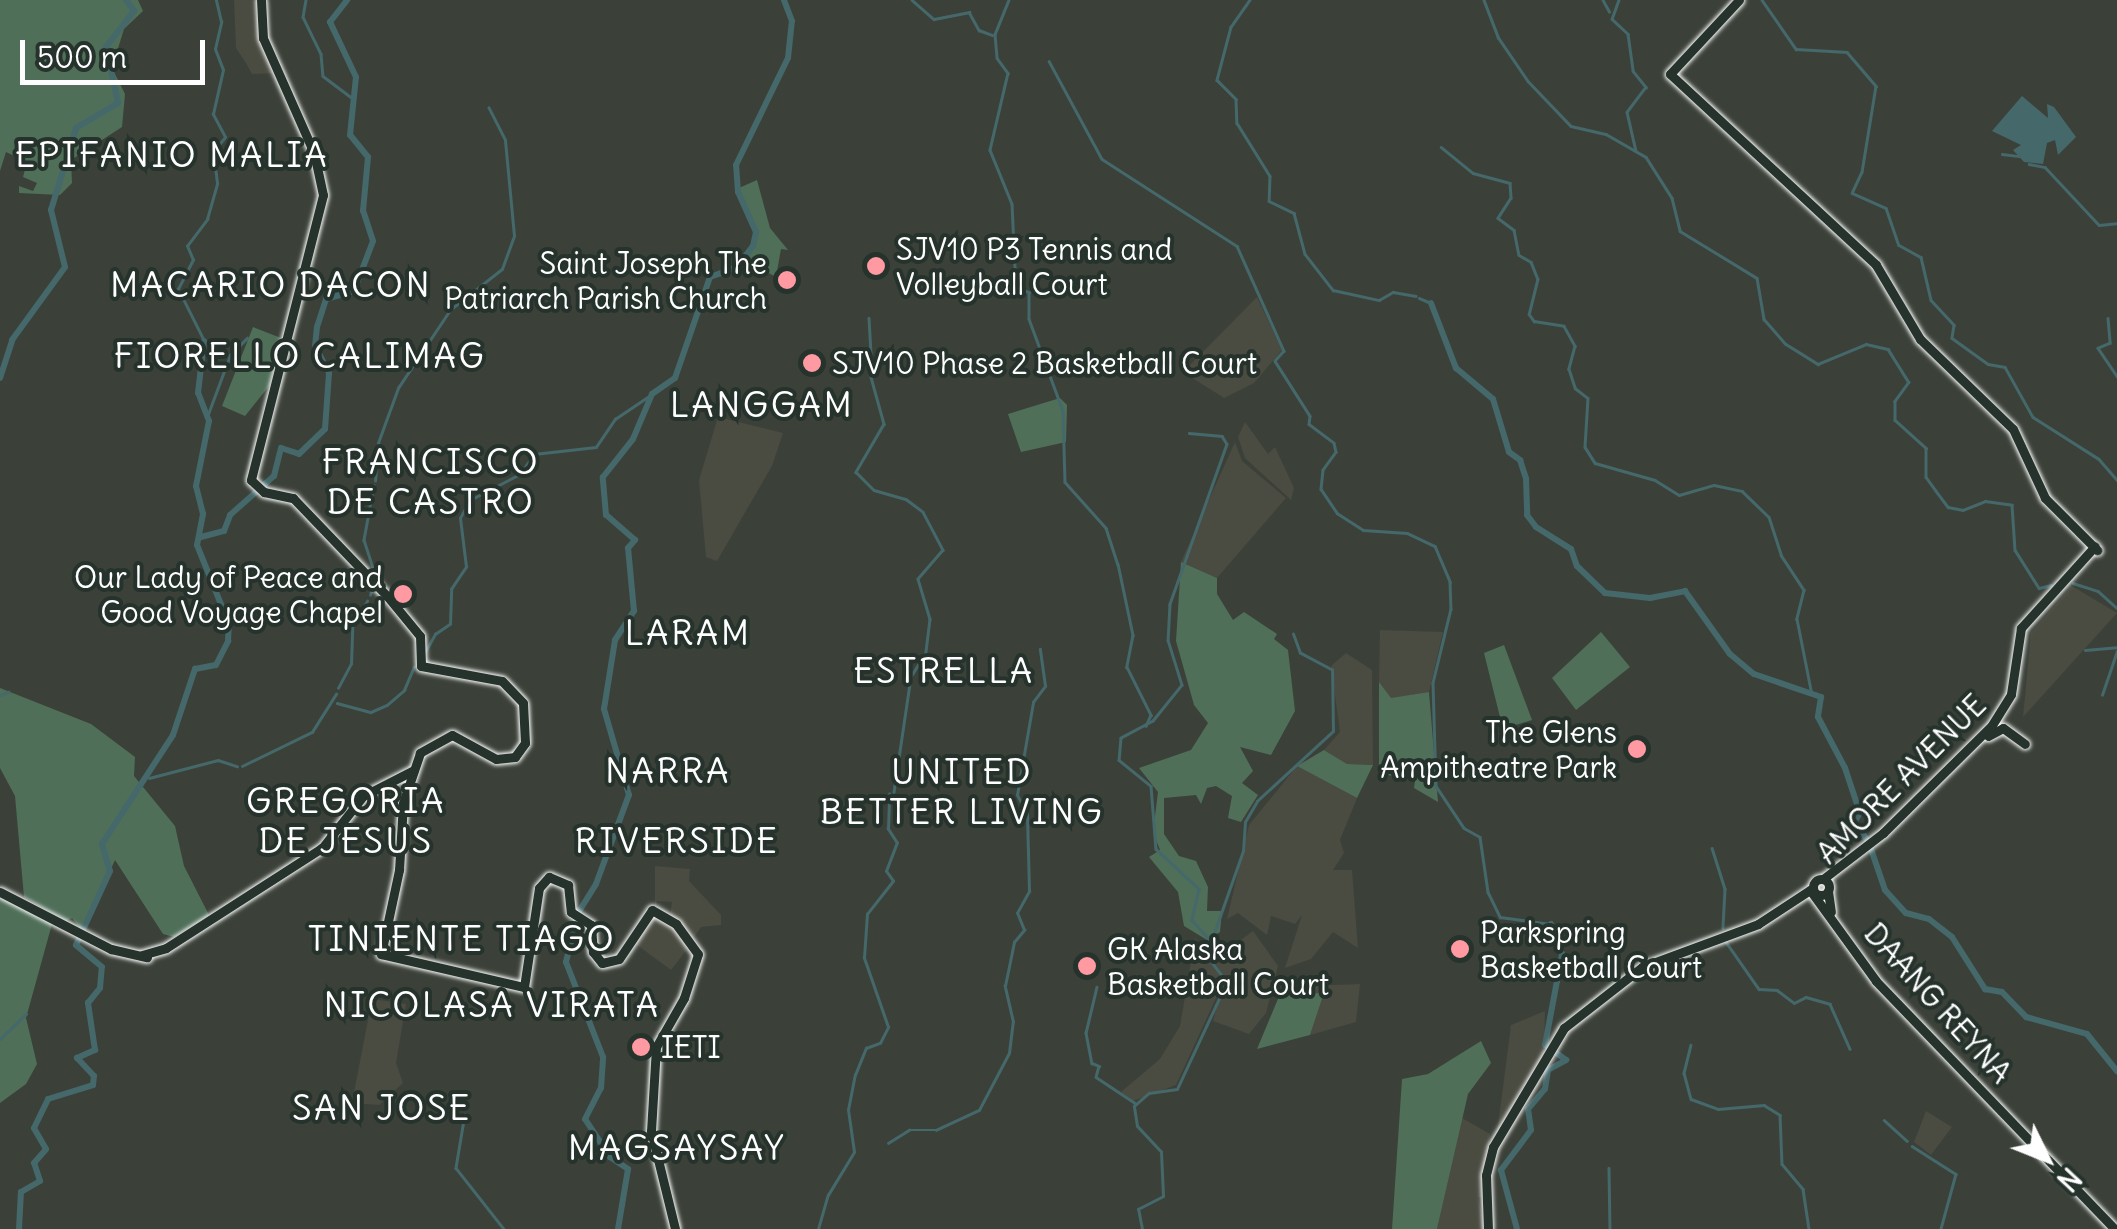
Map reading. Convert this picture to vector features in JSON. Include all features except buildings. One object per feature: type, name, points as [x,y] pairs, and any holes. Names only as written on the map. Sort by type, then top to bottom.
[{"type":"main road","points":[[263,0],[268,42],[323,168],[324,195],[252,481],[266,492],[292,497],[374,582],[420,636],[421,666],[508,683],[523,703],[525,742],[514,757],[496,760],[452,735],[424,749],[411,774],[381,954],[524,987],[542,881],[566,882],[580,918],[591,925],[596,958],[607,964],[619,959],[652,910],[676,924],[698,954],[684,998],[657,1043],[652,1070],[652,1139],[675,1229]]},
{"type":"main road","points":[[1739,0],[1670,74],[1873,268],[1928,352],[2014,437],[2043,500],[2095,548],[2017,634],[2007,705]]},
{"type":"main road","name":"AMORE AVENUE","points":[[1488,1229],[1486,1174],[1493,1147],[1550,1049],[1571,1022],[1670,950],[1757,923],[1822,886],[1988,736],[2007,705]]},
{"type":"main road","name":"AMORE AVENUE","points":[[1869,846],[1980,739],[2007,705]]},
{"type":"main road","points":[[1988,736],[2002,728],[2025,744]]},
{"type":"main road","points":[[3,891],[78,932],[142,956],[162,952],[330,842],[363,796],[411,774]]},
{"type":"main road","name":"DAANG REYNA","points":[[1822,886],[1876,981],[2116,1227]]},
{"type":"main road","points":[[3,891],[78,932]]},
{"type":"shaded area","points":[[234,0],[259,0],[260,24],[278,73],[252,74],[236,48]]},
{"type":"shaded area","points":[[1257,297],[1282,350],[1254,383],[1224,398],[1183,372]]},
{"type":"shaded area","points":[[718,417],[783,433],[772,466],[717,561],[706,557],[699,480]]},
{"type":"shaded area","points":[[1245,422],[1268,454],[1275,447],[1294,488],[1291,500],[1245,458],[1238,437]]},
{"type":"shaded area","points":[[1235,442],[1242,461],[1286,498],[1217,578],[1181,562]]},
{"type":"shaded area","points":[[2072,586],[2117,613],[2023,717],[2031,633]]},
{"type":"shaded area","points":[[1380,630],[1443,632],[1429,692],[1390,699],[1379,682]]},
{"type":"shaded area","points":[[1346,653],[1372,670],[1373,765],[1347,764],[1324,750],[1340,732],[1331,666]]},
{"type":"shaded area","points":[[1297,766],[1357,798],[1340,840],[1344,853],[1333,870],[1352,870],[1358,948],[1333,932],[1311,959],[1285,968],[1302,915],[1295,924],[1271,916],[1267,935],[1238,913],[1227,919],[1249,825]]},
{"type":"shaded area","points":[[655,866],[690,869],[689,881],[721,915],[721,925],[701,927],[693,939],[670,916],[672,902],[657,901],[655,910]]},
{"type":"shaded area","points":[[652,914],[671,922],[691,944],[671,970],[633,942]]},
{"type":"shaded area","points":[[1253,931],[1278,966],[1266,1013],[1249,1034],[1213,1021],[1222,985],[1176,1085],[1133,1101],[1121,1092],[1160,1059],[1180,1026],[1195,938],[1212,961]]},
{"type":"shaded area","points":[[1360,984],[1356,1022],[1310,1035],[1324,993],[1280,994],[1282,987]]},
{"type":"shaded area","points":[[372,999],[406,1004],[396,1063],[403,1083],[379,1105],[352,1103]]},
{"type":"shaded area","points":[[1545,1011],[1544,1054],[1497,1134],[1511,1025]]},
{"type":"shaded area","points":[[1926,1111],[1952,1127],[1931,1155],[1914,1142]]},
{"type":"shaded area","points":[[1462,1118],[1490,1134],[1484,1197],[1478,1197],[1485,1229],[1437,1229]]},
{"type":"green space","points":[[0,0],[138,0],[143,11],[124,29],[112,68],[125,94],[122,127],[71,160],[72,183],[60,195],[19,193],[19,186],[33,191],[37,183],[23,177],[27,162],[6,152],[0,171]]},
{"type":"green space","points":[[757,180],[770,228],[788,250],[781,249],[776,277],[746,261],[758,233],[739,188]]},
{"type":"green space","points":[[253,327],[281,338],[270,385],[245,416],[222,406]]},
{"type":"green space","points":[[1060,398],[1067,405],[1066,442],[1021,452],[1008,414]]},
{"type":"green space","points":[[1181,562],[1217,578],[1217,594],[1233,620],[1244,612],[1277,634],[1274,639],[1288,650],[1295,711],[1271,755],[1240,747],[1253,771],[1242,783],[1258,795],[1241,822],[1228,818],[1232,796],[1216,786],[1207,788],[1201,804],[1196,795],[1164,798],[1164,834],[1179,856],[1196,861],[1208,887],[1207,911],[1222,911],[1220,932],[1207,940],[1184,926],[1178,892],[1149,857],[1160,850],[1153,832],[1158,792],[1139,768],[1191,750],[1208,723],[1194,705],[1176,641]]},
{"type":"green space","points":[[1601,632],[1630,667],[1576,710],[1552,678]]},
{"type":"green space","points":[[1504,645],[1532,720],[1503,729],[1484,653]]},
{"type":"green space","points":[[1379,682],[1391,698],[1429,692],[1438,802],[1414,788],[1415,781],[1379,773]]},
{"type":"green space","points":[[0,688],[91,724],[135,757],[134,776],[175,826],[184,866],[209,915],[174,937],[163,934],[115,860],[83,932],[72,918],[66,921],[24,897],[15,796],[0,768]]},
{"type":"green space","points":[[1324,750],[1347,764],[1373,765],[1357,798],[1297,766]]},
{"type":"green space","points":[[0,895],[52,924],[26,1018],[37,1064],[26,1084],[0,1103]]},
{"type":"green space","points":[[1324,993],[1310,1035],[1257,1049],[1280,994]]},
{"type":"green space","points":[[1481,1041],[1491,1063],[1468,1094],[1437,1229],[1392,1229],[1402,1079],[1428,1074]]},
{"type":"water","points":[[2022,96],[2048,118],[2047,104],[2054,107],[2076,137],[2058,155],[2055,140],[2047,143],[2043,164],[2024,162],[2013,150],[2021,145],[1992,131]]},
{"type":"waterway","points":[[0,378],[12,340],[65,267],[51,210],[76,128],[118,103],[106,47],[134,11],[126,0]]},
{"type":"waterway","points":[[204,341],[178,289],[193,260],[187,246],[207,219],[217,183],[213,152],[225,137],[213,114],[223,70],[215,49],[221,22],[216,0]]},
{"type":"waterway","points":[[306,0],[303,17],[321,54],[323,76],[350,96]]},
{"type":"waterway","points":[[201,537],[224,531],[230,515],[274,476],[281,448],[299,454],[325,429],[329,373],[315,346],[317,327],[326,299],[354,291],[373,241],[363,211],[368,157],[350,135],[356,77],[330,22],[347,0]]},
{"type":"waterway","points":[[618,1229],[628,1169],[610,1157],[585,1119],[601,1088],[603,1057],[566,962],[578,913],[596,884],[629,795],[604,709],[615,640],[634,611],[628,548],[635,540],[606,515],[603,477],[633,439],[652,394],[675,378],[710,277],[737,267],[753,246],[756,232],[738,192],[736,165],[788,58],[792,21],[784,0]]},
{"type":"waterway","points":[[912,0],[934,19],[969,12],[979,30],[992,35]]},
{"type":"waterway","points":[[1009,0],[995,34],[997,58],[1008,73],[990,150],[1012,204],[1016,288],[1029,292],[1029,319],[1063,411],[1065,482],[1106,528],[1118,564],[1133,635],[1127,667],[1151,715],[1146,726]]},
{"type":"waterway","points":[[1250,0],[1231,27],[1217,80],[1236,99],[1237,123],[1270,176],[1269,201],[1294,213],[1305,254],[1333,290],[1379,300],[1393,292],[1416,296]]},
{"type":"waterway","points":[[1484,0],[1498,37],[1528,81],[1571,126],[1606,134],[1646,157],[1672,198],[1680,231],[1757,278],[1764,319],[1786,344],[1818,364],[1866,344],[1888,349],[1909,382],[1895,401],[1895,420],[1926,448],[1926,477],[1948,507],[1963,510],[1985,501],[2012,505],[2015,550],[2039,588],[2051,585]]},
{"type":"waterway","points":[[1603,0],[1609,11]]},
{"type":"waterway","points":[[1619,0],[1612,19],[1628,34],[1633,71],[1646,87],[1627,112],[1636,150]]},
{"type":"waterway","points":[[1762,0],[1796,49],[1847,52],[1876,86],[1862,172],[1852,193],[1886,208],[1899,245],[1921,257],[1931,300],[1954,325],[1952,338],[1988,364],[2005,367],[2033,417],[2099,459],[2117,480]]},
{"type":"waterway","points":[[1049,61],[1102,159],[1237,246],[1284,351],[1275,361],[1310,416],[1309,424],[1334,443],[1336,452],[1323,470],[1321,489],[1337,513],[1363,530],[1407,533],[1435,546],[1450,582],[1451,609],[1433,683],[1436,786],[1464,828],[1480,837],[1488,892],[1500,917],[1551,924]]},
{"type":"waterway","points":[[375,481],[378,443],[398,388],[450,310],[502,269],[514,236],[505,140],[489,108]]},
{"type":"waterway","points":[[1441,147],[1473,173],[1510,183],[1511,198],[1498,218],[1514,230],[1519,255],[1531,262],[1538,279],[1529,314],[1534,321],[1564,326],[1575,346],[1569,369],[1575,388],[1588,398],[1585,447],[1595,463],[1655,480],[1679,495],[1714,485],[1742,491],[1769,517],[1781,555],[1804,590],[1797,619],[1811,690]]},
{"type":"waterway","points":[[2002,154],[2019,156]]},
{"type":"waterway","points":[[2029,164],[2045,167],[2099,225],[2117,223]]},
{"type":"waterway","points":[[1419,298],[1431,303]]},
{"type":"waterway","points":[[1431,303],[1456,368],[1493,399],[1509,452],[1520,460],[1526,479],[1527,515],[1536,527],[1571,549],[1577,566],[1605,593],[1650,598],[1685,591],[1730,654],[1754,674],[1821,697],[1818,717],[1845,768],[1860,813],[1855,821],[1868,842]]},
{"type":"waterway","points":[[869,318],[872,371]]},
{"type":"waterway","points":[[2108,318],[2110,343],[2098,348],[2117,376]]},
{"type":"waterway","points":[[207,417],[230,355],[247,338]]},
{"type":"waterway","points":[[19,1229],[21,1192],[40,1181],[34,1163],[46,1149],[34,1128],[48,1099],[93,1085],[94,1076],[77,1058],[95,1050],[88,1003],[100,988],[102,967],[76,945],[110,871],[102,844],[173,735],[195,669],[216,665],[228,641],[229,624],[197,545],[203,514],[196,486],[209,421],[198,393],[204,341]]},
{"type":"waterway","points":[[871,377],[884,424],[856,472],[874,490],[906,499],[923,512],[943,550],[918,579],[930,619],[926,653],[911,677],[894,792]]},
{"type":"waterway","points":[[424,654],[435,634],[450,624],[451,589],[466,567],[460,518],[470,500],[520,474],[534,454],[596,447],[615,419],[652,394]]},
{"type":"waterway","points":[[1189,433],[1222,436],[1227,444],[1170,604],[1168,640],[1182,685],[1153,721],[1121,738],[1119,760],[1151,786],[1156,849],[1199,889],[1192,920],[1212,942]]},
{"type":"waterway","points":[[374,485],[364,540],[376,578]]},
{"type":"waterway","points":[[2073,583],[2098,591],[2117,608]]},
{"type":"waterway","points":[[370,595],[373,585]]},
{"type":"waterway","points":[[356,620],[367,601]]},
{"type":"waterway","points":[[338,688],[351,664],[352,628]]},
{"type":"waterway","points":[[1142,1229],[1138,1209],[1163,1196],[1161,1152],[1137,1126],[1134,1106],[1149,1093],[1177,1089],[1222,992],[1225,980],[1206,956],[1243,851],[1245,822],[1257,801],[1333,731],[1332,670],[1300,653],[1293,634]]},
{"type":"waterway","points":[[2085,650],[2117,647]]},
{"type":"waterway","points":[[888,1143],[909,1130],[936,1130],[979,1110],[1009,1053],[1013,1022],[1005,986],[1014,942],[1024,930],[1017,913],[1029,891],[1027,814],[1017,795],[1033,702],[1045,686],[1040,649]]},
{"type":"waterway","points":[[2102,695],[2117,651]]},
{"type":"waterway","points":[[337,703],[371,712],[387,705],[404,690],[414,667]]},
{"type":"waterway","points":[[0,695],[8,692]]},
{"type":"waterway","points":[[242,766],[312,732],[336,694]]},
{"type":"waterway","points":[[149,778],[218,760],[237,766]]},
{"type":"waterway","points":[[818,1229],[828,1195],[854,1152],[848,1110],[855,1075],[866,1048],[880,1043],[888,1027],[864,958],[867,914],[893,881],[886,871],[897,843],[888,829],[889,794]]},
{"type":"waterway","points":[[1712,848],[1725,889],[1723,928]]},
{"type":"waterway","points":[[1871,849],[1885,890],[1906,913],[1929,919],[1952,937],[1985,989],[2002,992],[2026,1017],[2087,1034],[2117,1071]]},
{"type":"waterway","points":[[1517,1229],[1501,1170],[1531,1130],[1528,1109],[1545,1089],[1548,1070],[1566,1060],[1545,1045],[1562,954],[1551,924]]},
{"type":"waterway","points":[[1724,939],[1759,989],[1777,990],[1794,1003],[1806,997],[1830,1004],[1850,1049]]},
{"type":"waterway","points":[[1097,987],[1086,1033],[1092,1063],[1099,1066],[1096,1077],[1135,1103]]},
{"type":"waterway","points":[[0,1039],[26,1014]]},
{"type":"waterway","points":[[1691,1045],[1684,1073],[1691,1099],[1718,1109],[1764,1105],[1780,1115],[1782,1164],[1803,1189],[1809,1229]]},
{"type":"waterway","points":[[465,1114],[456,1168],[504,1229]]},
{"type":"waterway","points":[[1884,1120],[1907,1141]]},
{"type":"waterway","points":[[1912,1146],[1956,1174],[1941,1229]]},
{"type":"waterway","points":[[1609,1168],[1610,1229]]},
{"type":"place","name":"SJV10 P3 Tennis and Volleyball Court","points":[[876,266]]},
{"type":"place","name":"Saint Joseph The Patriarch Parish Church","points":[[787,280]]},
{"type":"place","name":"SJV10 Phase 2 Basketball Court","points":[[812,363]]},
{"type":"place","name":"Our Lady of Peace and Good Voyage Chapel","points":[[403,594]]},
{"type":"place","name":"The Glens Ampitheatre Park","points":[[1637,749]]},
{"type":"place","name":"Parkspring Basketball Court","points":[[1460,949]]},
{"type":"place","name":"GK Alaska Basketball Court","points":[[1087,966]]},
{"type":"place","name":"IETI","points":[[641,1047]]},
{"type":"district","name":"EPIFANIO MALIA","points":[[172,154]]},
{"type":"district","name":"MACARIO DACON","points":[[271,284]]},
{"type":"district","name":"FIORELLO CALIMAG","points":[[300,355]]},
{"type":"district","name":"LANGGAM","points":[[762,404]]},
{"type":"district","name":"FRANCISCO DE CASTRO","points":[[431,481]]},
{"type":"district","name":"LARAM","points":[[688,632]]},
{"type":"district","name":"ESTRELLA","points":[[944,670]]},
{"type":"district","name":"NARRA","points":[[668,770]]},
{"type":"district","name":"UNITED BETTER LIVING","points":[[962,791]]},
{"type":"district","name":"GREGORIA DE JESUS","points":[[346,820]]},
{"type":"district","name":"RIVERSIDE","points":[[677,840]]},
{"type":"district","name":"TINIENTE TIAGO","points":[[462,938]]},
{"type":"district","name":"NICOLASA VIRATA","points":[[492,1004]]},
{"type":"district","name":"SAN JOSE","points":[[382,1107]]},
{"type":"district","name":"MAGSAYSAY","points":[[677,1147]]}]
